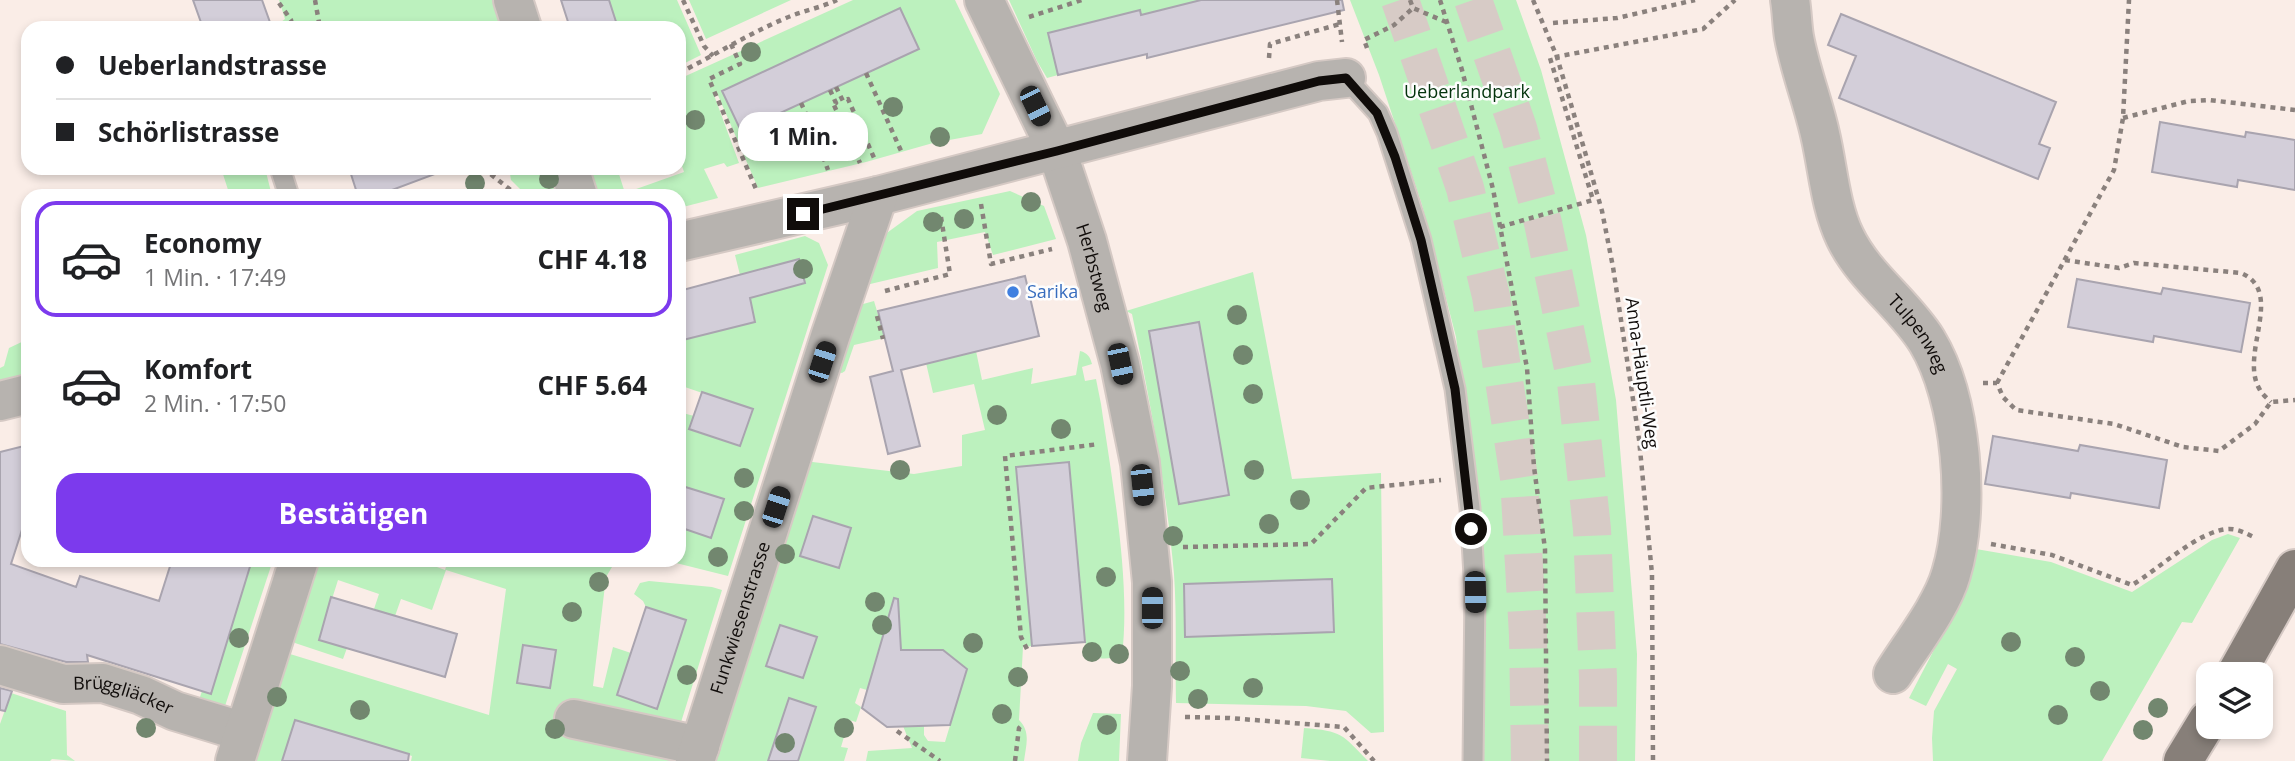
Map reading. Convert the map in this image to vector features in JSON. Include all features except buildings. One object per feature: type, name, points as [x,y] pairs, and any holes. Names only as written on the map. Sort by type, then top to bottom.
[{"type":"main road","points":[[2243,662],[2295,569]]},
{"type":"main road","points":[[2183,761],[2196,739]]},
{"type":"main road","points":[[2201,761],[2209,739]]},
{"type":"street","points":[[513,0],[520,21]]},
{"type":"street","name":"Herbstweg","points":[[984,0],[1057,151],[1087,241],[1120,364],[1140,463],[1152,582],[1147,761]]},
{"type":"street","name":"Tulpenweg","points":[[1790,0],[1794,37],[1820,132],[1838,221],[1857,257],[1908,315],[1928,343],[1944,383],[1957,440],[1963,492],[1960,538],[1951,576],[1893,674]]},
{"type":"street","points":[[686,241],[873,178],[1057,151],[1319,81],[1346,78]]},
{"type":"street","name":"Funkwiesenstrasse","points":[[697,753],[830,337],[873,178]]},
{"type":"street","points":[[0,401],[21,396]]},
{"type":"street","name":"Brüggliäcker","points":[[0,665],[63,684],[103,682],[141,695],[239,747],[297,567]]},
{"type":"street","points":[[574,719],[697,753]]},
{"type":"lane","points":[[1346,78],[1377,113],[1399,168],[1421,240],[1455,389],[1470,508],[1475,592],[1473,761]]},
{"type":"path","points":[[315,0],[319,21]]},
{"type":"path","points":[[683,0],[704,46],[713,56]]},
{"type":"path","points":[[686,70],[788,17],[816,10],[837,0]]},
{"type":"path","points":[[1027,18],[1082,0]]},
{"type":"path","points":[[1410,0],[1413,8],[1446,22]]},
{"type":"path","points":[[1440,0],[1462,70],[1500,227],[1527,368],[1534,467],[1545,549],[1547,761]]},
{"type":"path","name":"Anna-Häuptli-Weg","points":[[1533,0],[1557,57],[1602,211],[1613,267],[1639,439],[1652,574],[1653,761]]},
{"type":"path","points":[[1553,23],[1617,18],[1695,0]]},
{"type":"path","points":[[1500,227],[1592,200],[1550,58],[1703,29],[1735,0]]},
{"type":"path","points":[[1997,383],[2114,170],[2123,118],[2129,0]]},
{"type":"path","points":[[279,3],[291,21]]},
{"type":"path","points":[[1366,45],[1364,40],[1394,25],[1413,8]]},
{"type":"path","points":[[1268,66],[1270,44],[1340,24]]},
{"type":"path","points":[[731,44],[740,64],[709,79],[760,196]]},
{"type":"path","points":[[866,73],[906,160]]},
{"type":"path","points":[[836,87],[843,101],[848,99],[873,178]]},
{"type":"path","points":[[830,90],[836,103],[833,103],[873,178]]},
{"type":"path","points":[[2123,118],[2189,101],[2209,100],[2295,110]]},
{"type":"path","points":[[801,103],[807,116],[805,119],[814,132],[831,178]]},
{"type":"path","points":[[492,175],[509,189]]},
{"type":"path","points":[[979,192],[991,264],[1087,241]]},
{"type":"path","points":[[884,291],[950,274],[940,214]]},
{"type":"path","points":[[2065,260],[2119,268],[2134,263],[2241,274],[2252,278],[2259,289],[2262,309],[2253,360],[2258,388],[2271,402]]},
{"type":"path","points":[[874,305],[883,339]]},
{"type":"path","points":[[1944,383],[1997,383]]},
{"type":"path","points":[[1997,383],[2003,397],[2016,410],[2113,424],[2183,447],[2219,451],[2255,424],[2271,402],[2295,400]]},
{"type":"path","points":[[1027,649],[1021,637],[1005,456],[1100,444]]},
{"type":"path","points":[[1149,548],[1311,544],[1367,488],[1465,477]]},
{"type":"path","points":[[1960,538],[2052,555],[2133,585],[2194,543],[2217,531],[2239,530],[2256,538]]},
{"type":"path","points":[[1150,715],[1344,727],[1374,761]]},
{"type":"path","points":[[1015,761],[1023,724]]},
{"type":"path","points":[[897,731],[940,761]]},
{"type":"green space","points":[[279,0],[500,0],[507,21],[282,21],[285,19]]},
{"type":"green space","points":[[609,0],[677,0],[701,55],[686,62],[686,21],[616,21]]},
{"type":"green space","points":[[689,0],[791,0],[706,39]]},
{"type":"green space","points":[[853,0],[955,0],[1000,94],[982,134],[933,143],[758,188],[717,93],[714,95],[739,163],[727,167],[724,163],[704,169],[718,198],[686,206],[686,189],[636,189],[676,175],[686,175],[686,76]],"holes":[[[900,8],[918,49],[741,131],[722,91]]]},
{"type":"green space","points":[[1009,0],[1201,0],[1141,15],[1140,11],[1048,33],[1058,75],[1047,78]]},
{"type":"green space","name":"Ueberlandpark","points":[[1350,0],[1516,0],[1541,70],[1586,235],[1616,400],[1637,654],[1635,761],[1484,761],[1483,549],[1456,337],[1422,205],[1379,75]]},
{"type":"green space","points":[[223,175],[267,175],[270,189],[228,189]]},
{"type":"green space","points":[[510,175],[559,175],[564,189],[520,189],[511,180]]},
{"type":"green space","points":[[590,175],[619,175],[624,189],[594,189]]},
{"type":"green space","points":[[1010,191],[1044,206],[1056,239],[993,255],[985,232],[937,242],[938,268],[866,285],[884,235],[917,211]]},
{"type":"green space","points":[[805,236],[819,243],[828,265],[728,576],[686,566],[686,414],[694,416],[690,430],[740,446],[752,410],[686,387],[686,339],[755,322],[750,298],[758,296],[740,275],[735,255]]},
{"type":"green space","points":[[1253,272],[1292,479],[1381,473],[1384,732],[1371,733],[1346,711],[1306,706],[1176,703],[1175,590],[1167,508],[1139,346],[1132,314],[1126,311]]},
{"type":"green space","points":[[874,301],[885,338],[854,345],[845,371],[837,372],[856,306]]},
{"type":"green space","points":[[21,342],[21,378],[0,383],[0,368],[4,366],[9,348]]},
{"type":"green space","points":[[976,351],[982,380],[1033,368],[1031,384],[1076,375],[1080,351],[1090,359],[1092,364],[1082,367],[1085,381],[1096,379],[1119,530],[1124,595],[1122,656],[1098,658],[1086,649],[1069,463],[1017,467],[1032,646],[1023,647],[1019,720],[1026,734],[1024,761],[866,761],[868,751],[912,748],[903,726],[924,726],[924,735],[928,741],[945,742],[967,669],[943,650],[901,650],[895,638],[878,651],[867,690],[860,688],[855,703],[861,707],[856,722],[849,720],[841,747],[848,748],[844,761],[708,761],[804,461],[914,474],[962,466],[962,435],[985,430],[974,384],[933,393],[926,363]]},
{"type":"green space","points":[[2228,534],[2240,538],[2192,623],[2182,622],[2102,761],[1933,761],[1934,711],[1957,669],[1948,664],[1926,706],[1909,698],[1966,588],[1976,549],[2051,562],[2132,592],[2212,540]]},
{"type":"green space","points":[[250,567],[271,567],[225,706],[197,706],[202,691],[211,693]]},
{"type":"green space","points":[[314,567],[437,567],[445,570],[446,567],[612,567],[606,577],[593,686],[603,688],[613,647],[631,653],[617,695],[656,708],[686,621],[646,607],[634,594],[640,583],[649,581],[722,590],[669,761],[411,761],[412,756],[327,730],[313,761],[256,761],[251,757],[286,656],[290,654],[489,715],[506,589],[446,570],[432,610],[401,599],[395,616],[374,609],[379,594],[338,580],[319,640],[347,648],[343,659],[292,640]]},
{"type":"green space","points":[[11,693],[66,711],[67,755],[75,761],[0,761],[0,724]]},
{"type":"green space","points":[[1093,713],[1121,714],[1119,761],[1078,761],[1081,743]]},
{"type":"green space","points":[[1304,728],[1340,736],[1368,761],[1301,758]]},
{"type":"tunnel","points":[[1400,0],[1465,188],[1491,296],[1519,478],[1528,635],[1530,761]]},
{"type":"tunnel","points":[[1473,0],[1518,128],[1543,223],[1576,382],[1592,529],[1598,678],[1598,761]]},
{"type":"place","name":"Sarika","points":[[1013,292]]},
{"type":"route","points":[[803,214],[1057,151],[1319,81],[1346,78],[1367,99],[1387,133],[1421,240],[1455,389],[1471,529]]}]
